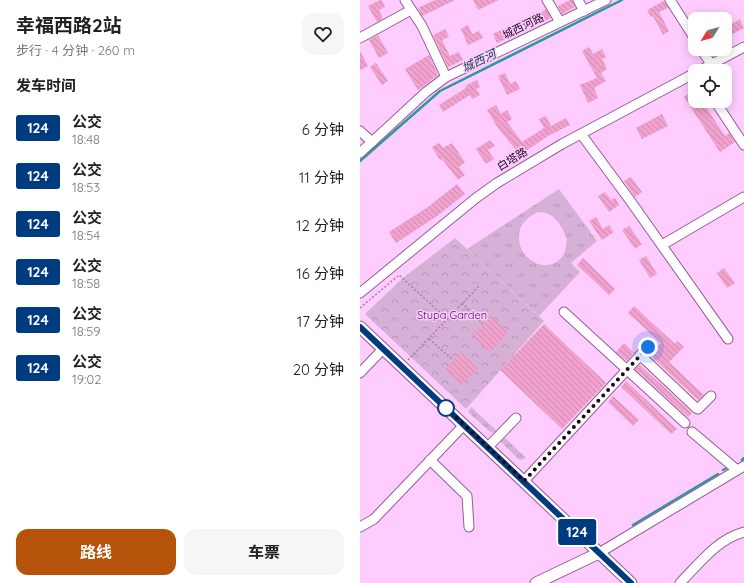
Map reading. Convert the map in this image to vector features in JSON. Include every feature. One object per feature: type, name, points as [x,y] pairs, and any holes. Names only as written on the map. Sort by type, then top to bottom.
[{"type":"main road","points":[[360,327],[631,583]]},
{"type":"main road","points":[[536,583],[599,552]]},
{"type":"street","points":[[405,0],[422,26],[446,77]]},
{"type":"street","points":[[547,0],[560,22]]},
{"type":"street","points":[[578,0],[584,11]]},
{"type":"street","name":"城西河路","points":[[360,153],[426,92],[446,77],[606,0]]},
{"type":"street","points":[[670,0],[688,28]]},
{"type":"street","points":[[360,38],[411,10]]},
{"type":"street","points":[[706,56],[711,64],[744,47]]},
{"type":"street","name":"白塔路","points":[[360,293],[481,194],[529,163],[688,77]]},
{"type":"street","points":[[720,108],[744,145]]},
{"type":"street","points":[[360,131],[372,142]]},
{"type":"street","points":[[581,134],[728,339]]},
{"type":"street","points":[[662,245],[744,197]]},
{"type":"street","points":[[564,312],[685,423]]},
{"type":"street","points":[[524,481],[648,347]]},
{"type":"street","points":[[360,373],[383,349]]},
{"type":"street","points":[[640,356],[696,408],[698,409],[711,396]]},
{"type":"street","points":[[487,448],[516,418]]},
{"type":"street","points":[[360,527],[374,519],[464,425]]},
{"type":"street","points":[[599,552],[740,468],[692,432]]},
{"type":"street","points":[[430,460],[467,496],[469,527]]},
{"type":"street","points":[[680,583],[717,546],[731,537],[744,532]]},
{"type":"path","points":[[360,308],[399,275],[447,319]]},
{"type":"path","points":[[408,360],[480,285]]},
{"type":"path","points":[[462,303],[482,324]]},
{"type":"path","points":[[429,338],[453,360]]},
{"type":"green space","points":[[559,189],[597,241],[571,263],[580,272],[539,316],[467,249]],"holes":[[[538,212],[544,213],[556,220],[567,239],[564,254],[558,261],[543,265],[529,259],[523,252],[519,235],[521,227],[528,218]]]},
{"type":"green space","name":"Stupa Garden","points":[[455,238],[544,321],[466,409],[365,314],[403,278]]},
{"type":"green space","points":[[471,407],[497,431],[492,433],[468,412]]},
{"type":"green space","points":[[503,436],[526,458],[521,460],[518,459],[500,441]]},
{"type":"building","points":[[382,0],[385,7],[379,10],[383,19],[377,22],[368,6]]},
{"type":"building","points":[[435,0],[455,0],[422,16],[418,8]]},
{"type":"building","points":[[473,0],[499,0],[478,10]]},
{"type":"building","points":[[572,0],[575,7],[562,14],[558,6]]},
{"type":"building","points":[[664,1],[668,8],[659,12],[669,31],[663,35],[653,16],[651,17],[647,10]]},
{"type":"building","points":[[546,9],[551,18],[539,24],[535,17]]},
{"type":"building","points":[[740,19],[744,28],[732,34],[732,24]]},
{"type":"building","points":[[468,25],[472,34],[479,31],[483,38],[468,45],[461,29]]},
{"type":"building","points":[[510,26],[514,35],[497,43],[493,34]]},
{"type":"building","points":[[445,29],[449,37],[442,40],[450,56],[459,52],[463,60],[448,67],[433,35]]},
{"type":"building","points":[[378,35],[388,53],[379,58],[369,40]]},
{"type":"building","points":[[589,47],[593,54],[602,49],[606,57],[602,59],[607,69],[601,73],[606,81],[594,88],[598,98],[588,103],[580,85],[597,78],[582,51]]},
{"type":"building","points":[[360,51],[368,66],[360,70]]},
{"type":"building","points":[[429,55],[438,75],[418,90],[405,69]]},
{"type":"building","points":[[376,63],[388,81],[382,85],[370,67]]},
{"type":"building","points":[[505,73],[510,84],[516,81],[520,89],[507,95],[498,76]]},
{"type":"building","points":[[477,80],[480,87],[476,89],[480,95],[472,99],[470,95],[443,112],[439,105],[466,88],[465,86]]},
{"type":"building","points":[[688,94],[688,103],[684,97]]},
{"type":"building","points":[[496,105],[501,114],[507,110],[512,119],[507,122],[522,142],[544,128],[539,119],[546,116],[551,126],[566,118],[570,125],[548,136],[520,155],[498,128],[487,110]]},
{"type":"building","points":[[691,108],[707,108],[725,136],[729,133],[735,142],[720,152]]},
{"type":"building","points":[[662,114],[668,126],[642,139],[636,128]]},
{"type":"building","points":[[490,140],[495,146],[488,150],[494,159],[486,164],[476,149]]},
{"type":"building","points":[[439,143],[443,148],[452,143],[465,162],[459,167],[465,175],[458,180],[442,159],[440,160],[432,147]]},
{"type":"building","points":[[631,177],[642,192],[635,197],[624,181]]},
{"type":"building","points":[[457,184],[465,194],[437,216],[396,243],[389,232],[428,207]]},
{"type":"building","points":[[605,192],[611,200],[615,198],[619,205],[609,212],[598,196]]},
{"type":"building","points":[[596,217],[603,229],[609,225],[614,232],[602,240],[589,221]]},
{"type":"building","points":[[629,226],[642,244],[635,249],[622,230]]},
{"type":"building","points":[[646,256],[657,274],[650,278],[639,260]]},
{"type":"building","points":[[583,258],[615,289],[609,295],[577,265]]},
{"type":"building","points":[[724,268],[735,283],[727,288],[717,273]]},
{"type":"building","points":[[634,306],[675,344],[677,341],[684,347],[669,362],[704,395],[698,400],[650,355],[661,343],[628,313]]},
{"type":"building","points":[[491,316],[508,332],[490,352],[472,335]]},
{"type":"building","points":[[544,324],[606,383],[562,429],[500,370]]},
{"type":"building","points":[[624,343],[634,353],[627,361],[616,352]]},
{"type":"building","points":[[461,352],[478,368],[462,385],[445,369]]},
{"type":"building","points":[[640,365],[692,413],[688,417],[635,369]]},
{"type":"building","points":[[626,381],[677,429],[671,434],[621,387]]},
{"type":"building","points":[[613,396],[639,420],[633,426],[608,402]]},
{"type":"waterway","name":"城西河","points":[[360,161],[440,91],[622,0]]},
{"type":"waterway","points":[[723,470],[727,468]]},
{"type":"waterway","points":[[633,525],[718,474]]},
{"type":"bus line","name":"124","points":[[360,327],[631,583]]},
{"type":"route","points":[[446,408],[441,403],[487,448],[524,481],[648,347]]}]
